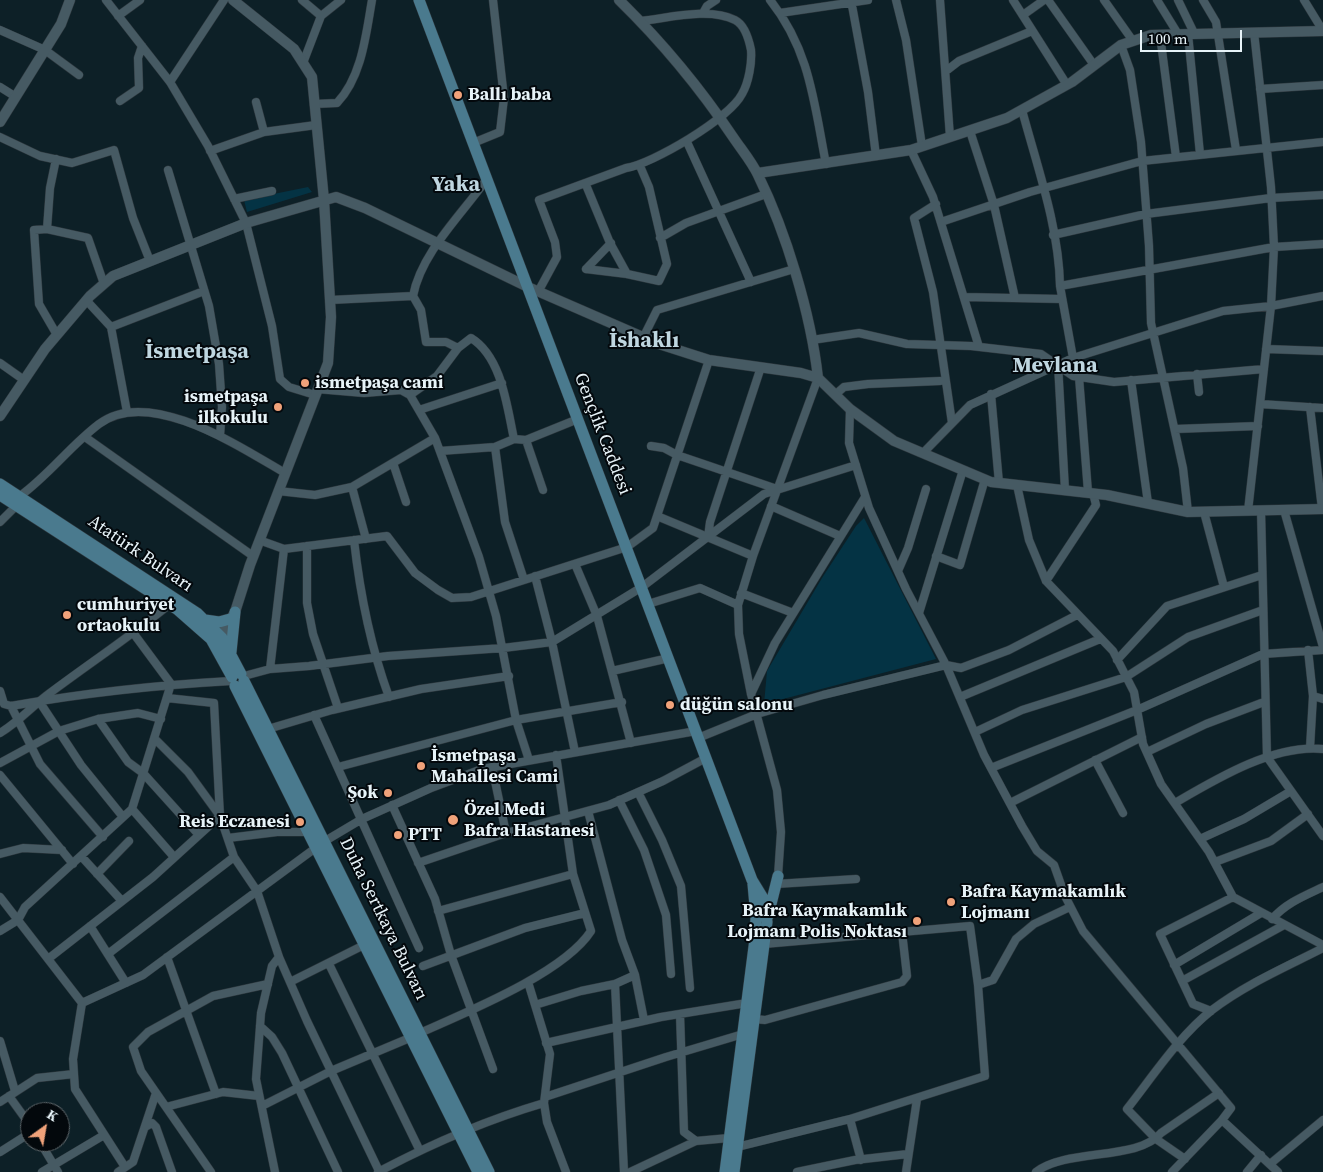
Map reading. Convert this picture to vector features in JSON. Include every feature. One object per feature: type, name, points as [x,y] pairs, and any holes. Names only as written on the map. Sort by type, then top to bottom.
[{"type":"main road","name":"Gençlik Caddesi","points":[[419,0],[487,179],[533,289],[578,419],[759,902]]},
{"type":"main road","name":"Atatürk Bulvarı","points":[[0,484],[22,501],[205,620],[222,638],[231,652],[238,679]]},
{"type":"main road","name":"Duha Sertkaya Bulvarı","points":[[0,495],[22,501],[170,604],[201,630],[218,650],[268,728],[366,944],[416,1035]]},
{"type":"main road","points":[[205,620],[219,622],[233,616],[231,652]]},
{"type":"main road","name":"Duha Sertkaya Bulvarı","points":[[238,679],[310,832],[321,844],[465,1131],[489,1172]]},
{"type":"main road","points":[[752,880],[762,884],[777,880]]},
{"type":"main road","points":[[734,1172],[733,1143],[743,1034],[759,902],[777,880]]},
{"type":"main road","points":[[725,1172],[733,1143],[754,1019],[767,922],[777,880]]},
{"type":"main road","points":[[759,902],[767,922]]},
{"type":"main road","name":"Duha Sertkaya Bulvarı","points":[[465,1131],[478,1172]]},
{"type":"street","points":[[0,122],[60,24],[70,0]]},
{"type":"street","points":[[106,0],[170,82],[210,151],[246,223],[272,326],[280,379],[290,387],[316,392],[364,393],[401,390],[410,395],[435,438],[479,557],[489,591],[503,648],[516,720],[529,760]]},
{"type":"street","points":[[118,16],[140,0]]},
{"type":"street","points":[[170,82],[224,0]]},
{"type":"street","points":[[218,650],[233,616],[259,540],[328,363],[330,300],[324,200],[312,77],[294,49],[233,0]]},
{"type":"street","points":[[302,0],[320,16]]},
{"type":"street","points":[[303,63],[320,16],[341,0]]},
{"type":"street","points":[[314,104],[338,103],[348,92],[365,43],[372,0]]},
{"type":"street","points":[[473,143],[500,132],[504,98],[493,0]]},
{"type":"street","points":[[619,0],[641,21],[720,117],[758,173],[788,246],[812,340],[818,378],[741,594],[738,605],[739,634],[751,694],[777,790],[781,832],[777,880],[856,879]]},
{"type":"street","points":[[703,13],[707,6],[716,0]]},
{"type":"street","points":[[770,0],[787,21],[808,70],[826,164]]},
{"type":"street","points":[[805,0],[808,9]]},
{"type":"street","points":[[780,13],[868,0]]},
{"type":"street","points":[[896,0],[906,40],[922,146]]},
{"type":"street","points":[[940,0],[950,137]]},
{"type":"street","points":[[1013,0],[1067,85]]},
{"type":"street","points":[[1023,15],[1044,0]]},
{"type":"street","points":[[1048,0],[1094,65]]},
{"type":"street","points":[[1104,0],[1133,40]]},
{"type":"street","points":[[1157,0],[1187,34]]},
{"type":"street","points":[[1178,0],[1187,34],[1200,154]]},
{"type":"street","points":[[1203,0],[1216,22],[1236,150]]},
{"type":"street","points":[[1304,0],[1323,31]]},
{"type":"street","points":[[851,1],[868,92],[876,156]]},
{"type":"street","points":[[533,289],[556,257],[555,242],[539,200],[586,185],[626,168],[640,166],[688,142],[694,135],[720,117],[742,95],[752,60],[750,43],[745,30],[736,20],[703,13],[641,21]]},
{"type":"street","points":[[0,30],[45,50],[79,75]]},
{"type":"street","points":[[946,70],[959,61],[1032,31]]},
{"type":"street","points":[[758,173],[911,150],[1007,118],[1067,85],[1121,44],[1133,40],[1160,35],[1323,31]]},
{"type":"street","points":[[1248,511],[1271,306],[1274,247],[1271,198],[1254,32]]},
{"type":"street","points":[[1160,35],[1176,157]]},
{"type":"street","points":[[1121,44],[1130,70],[1142,161],[1153,331],[1184,468],[1188,512]]},
{"type":"street","points":[[120,101],[139,88],[138,58],[142,46]]},
{"type":"street","points":[[1260,89],[1323,85]]},
{"type":"street","points":[[0,87],[16,97]]},
{"type":"street","points":[[256,102],[264,132]]},
{"type":"street","points":[[1022,110],[1044,189],[1072,358]]},
{"type":"street","points":[[210,151],[264,132],[316,125]]},
{"type":"street","points":[[970,131],[994,205],[1014,298]]},
{"type":"street","points":[[0,137],[40,156],[72,162],[114,150],[133,218],[150,261]]},
{"type":"street","points":[[688,142],[751,282]]},
{"type":"street","points":[[941,222],[1044,189],[1142,161],[1323,142]]},
{"type":"street","points":[[911,150],[936,204],[979,346]]},
{"type":"street","points":[[47,229],[50,188],[56,159]]},
{"type":"street","points":[[611,243],[586,269],[627,274],[659,281],[667,264],[649,188],[640,166]]},
{"type":"street","points":[[168,170],[209,306],[219,364],[222,407],[220,436]]},
{"type":"street","points":[[458,348],[446,342],[426,342],[421,310],[413,296],[414,288],[438,243],[487,179]]},
{"type":"street","points":[[586,185],[611,243],[627,274]]},
{"type":"street","points":[[234,199],[272,191]]},
{"type":"street","points":[[660,238],[686,222],[766,194]]},
{"type":"street","points":[[1053,235],[1146,214],[1271,198],[1323,195]]},
{"type":"street","points":[[0,416],[57,334],[86,300],[113,276],[246,223],[336,197],[365,208],[533,289],[643,338],[709,360],[761,367],[818,378],[850,409],[894,441],[984,479],[999,483],[1090,493],[1188,512],[1322,509],[1310,407]]},
{"type":"street","points":[[936,204],[914,218],[933,292],[939,330],[939,345],[946,375],[952,423]]},
{"type":"street","points":[[57,334],[38,304],[34,230],[47,229],[88,238],[104,284]]},
{"type":"street","points":[[1060,286],[1274,247],[1323,244]]},
{"type":"street","points":[[643,338],[657,310],[794,269]]},
{"type":"street","points":[[111,327],[204,291]]},
{"type":"street","points":[[330,300],[413,296]]},
{"type":"street","points":[[923,453],[970,405],[1072,358],[1153,331],[1223,311],[1271,306],[1323,296]]},
{"type":"street","points":[[964,297],[1062,299]]},
{"type":"street","points":[[86,300],[111,327],[127,412]]},
{"type":"street","points":[[812,340],[859,334],[907,344],[979,346],[1041,354],[1073,376],[1114,382],[1164,376],[1264,369]]},
{"type":"street","points":[[410,395],[437,376],[458,348],[471,338],[476,341],[492,362],[502,383],[514,439]]},
{"type":"street","points":[[1266,349],[1323,351]]},
{"type":"street","points":[[259,540],[284,549],[387,536],[415,573],[452,598],[471,598],[627,547],[653,528],[709,360]]},
{"type":"street","points":[[0,362],[24,380]]},
{"type":"street","points":[[1058,364],[1065,490]]},
{"type":"street","points":[[708,537],[726,472],[761,367]]},
{"type":"street","points":[[1197,374],[1199,392]]},
{"type":"street","points":[[1046,581],[1096,505],[1090,493],[1079,377]]},
{"type":"street","points":[[1131,380],[1148,503]]},
{"type":"street","points":[[836,394],[844,387],[940,381]]},
{"type":"street","points":[[419,410],[502,383]]},
{"type":"street","points":[[991,394],[999,483]]},
{"type":"street","points":[[1260,404],[1323,408]]},
{"type":"street","points":[[850,409],[849,443],[865,497],[898,571],[946,665],[991,768],[1010,803],[1037,851],[1054,865],[1070,907],[1083,931],[1231,1108],[1222,1120],[1172,1172]]},
{"type":"street","points":[[0,522],[22,501],[36,484],[100,423],[127,412],[153,413],[183,421],[220,436],[285,473]]},
{"type":"street","points":[[440,452],[495,447],[514,439],[526,440],[578,419]]},
{"type":"street","points":[[1175,429],[1258,426]]},
{"type":"street","points":[[85,437],[253,556]]},
{"type":"street","points":[[278,491],[315,495],[352,487],[435,438]]},
{"type":"street","points":[[526,440],[543,490]]},
{"type":"street","points":[[651,446],[664,448],[678,455],[777,490]]},
{"type":"street","points":[[495,447],[505,522],[524,580]]},
{"type":"street","points":[[393,463],[406,502]]},
{"type":"street","points":[[5,705],[171,684],[238,679],[270,669],[552,642],[642,587],[764,494],[856,465]]},
{"type":"street","points":[[919,613],[963,470]]},
{"type":"street","points":[[936,556],[960,565],[984,479]]},
{"type":"street","points":[[1017,485],[1029,540],[1046,581],[1113,651],[1134,692],[1146,752],[1161,784],[1215,862],[1233,897],[1323,946]]},
{"type":"street","points":[[352,487],[366,539]]},
{"type":"street","points":[[898,571],[908,548],[926,488]]},
{"type":"street","points":[[751,694],[775,644],[865,497]]},
{"type":"street","points":[[771,506],[840,536]]},
{"type":"street","points":[[1261,510],[1264,702],[1267,758],[1323,836]]},
{"type":"street","points":[[991,768],[1137,710],[1263,654],[1323,649],[1284,510]]},
{"type":"street","points":[[1204,512],[1224,587]]},
{"type":"street","points":[[657,516],[753,556]]},
{"type":"street","points":[[354,540],[360,594],[375,658],[389,697]]},
{"type":"street","points":[[307,546],[307,602],[312,634],[338,708]]},
{"type":"street","points":[[270,669],[284,549]]},
{"type":"street","points":[[575,564],[596,616],[622,702],[632,743]]},
{"type":"street","points":[[1117,660],[1168,606],[1262,575]]},
{"type":"street","points":[[535,576],[552,642],[575,752]]},
{"type":"street","points":[[648,604],[700,588],[738,605]]},
{"type":"street","points":[[741,594],[793,613]]},
{"type":"street","points":[[0,733],[20,721],[39,701],[134,634],[170,604]]},
{"type":"street","points":[[975,732],[1022,710],[1126,677],[1188,637],[1262,610]]},
{"type":"street","points":[[82,1003],[143,974],[321,844],[362,819],[431,788],[492,768],[529,760],[697,734],[824,694],[946,665],[961,668],[1009,650],[1077,615]]},
{"type":"street","points":[[134,634],[171,684]]},
{"type":"street","points":[[960,698],[1100,639]]},
{"type":"street","points":[[1308,650],[1312,696],[1310,748]]},
{"type":"street","points":[[612,671],[668,658]]},
{"type":"street","points":[[268,728],[338,708],[421,689],[508,676]]},
{"type":"street","points":[[0,931],[18,920],[24,907],[132,809],[171,684]]},
{"type":"street","points":[[0,691],[5,705],[20,721],[40,764],[103,836]]},
{"type":"street","points":[[1312,696],[1323,699]]},
{"type":"street","points":[[167,698],[214,703],[220,816]]},
{"type":"street","points":[[39,701],[81,765],[123,817]]},
{"type":"street","points":[[338,767],[516,720],[622,702]]},
{"type":"street","points":[[1146,752],[1206,724],[1264,702]]},
{"type":"street","points":[[0,763],[59,731],[98,719],[138,713],[161,719]]},
{"type":"street","points":[[314,715],[419,948]]},
{"type":"street","points":[[98,719],[125,758],[143,773],[199,835]]},
{"type":"street","points":[[1010,803],[1142,737]]},
{"type":"street","points":[[155,738],[188,772],[220,816],[234,857],[257,891],[279,957],[378,1172],[420,1151],[498,1117],[621,1073],[743,1034]]},
{"type":"street","points":[[1174,803],[1217,779],[1267,758],[1310,748],[1323,750]]},
{"type":"street","points":[[262,1106],[331,1071],[416,1035],[528,982],[582,945],[590,931],[573,874],[556,755]]},
{"type":"street","points":[[418,863],[506,833],[588,811],[619,800],[706,758]]},
{"type":"street","points":[[1095,760],[1123,813]]},
{"type":"street","points":[[492,768],[506,833]]},
{"type":"street","points":[[0,775],[73,864]]},
{"type":"street","points":[[1200,839],[1244,819],[1291,791]]},
{"type":"street","points":[[638,792],[662,840],[681,886],[690,988]]},
{"type":"street","points":[[619,800],[644,850],[666,915],[671,974]]},
{"type":"street","points":[[392,805],[438,911],[451,955],[493,1069]]},
{"type":"street","points":[[132,809],[174,858]]},
{"type":"street","points":[[588,811],[622,940],[635,975],[644,1020]]},
{"type":"street","points":[[1215,862],[1271,841],[1308,814]]},
{"type":"street","points":[[48,959],[174,858],[220,816]]},
{"type":"street","points":[[228,838],[277,832],[310,832]]},
{"type":"street","points":[[97,874],[129,841]]},
{"type":"street","points":[[0,854],[23,848],[62,850]]},
{"type":"street","points":[[81,856],[122,901]]},
{"type":"street","points":[[108,954],[234,857]]},
{"type":"street","points":[[438,911],[573,874]]},
{"type":"street","points":[[1272,919],[1291,902],[1323,887]]},
{"type":"street","points":[[0,897],[82,1003],[73,1059],[75,1089],[104,1135],[122,1170],[132,1162],[156,1093]]},
{"type":"street","points":[[1211,1011],[1193,1004],[1160,934],[1233,897]]},
{"type":"street","points":[[978,985],[993,980],[1016,939],[1034,924],[1070,907]]},
{"type":"street","points":[[423,966],[525,928],[585,913]]},
{"type":"street","points":[[1174,965],[1261,913]]},
{"type":"street","points":[[1182,981],[1284,925]]},
{"type":"street","points":[[90,926],[126,983]]},
{"type":"street","points":[[680,1014],[684,1132],[696,1140],[733,1143],[850,1119],[985,1076],[978,985],[970,926],[764,944]]},
{"type":"street","points":[[754,1019],[765,1020],[902,982],[907,976],[902,932]]},
{"type":"street","points":[[290,982],[366,944]]},
{"type":"street","points":[[1185,1159],[1156,1138],[1127,1109],[1179,1044],[1211,1011],[1240,990],[1323,946]]},
{"type":"street","points":[[167,957],[216,1094]]},
{"type":"street","points":[[275,1172],[256,1079],[260,1026],[272,966],[279,957]]},
{"type":"street","points":[[329,964],[420,1151]]},
{"type":"street","points":[[535,1005],[581,991],[615,984],[635,975]]},
{"type":"street","points":[[528,982],[550,1054],[545,1100],[547,1122],[566,1172]]},
{"type":"street","points":[[211,1172],[141,1071],[133,1047],[148,1032],[213,996],[268,984]]},
{"type":"street","points":[[615,984],[616,1026],[621,1073],[621,1141],[624,1172]]},
{"type":"street","points":[[546,1043],[644,1020],[747,1003]]},
{"type":"street","points":[[260,1026],[272,1037],[299,1088],[338,1172]]},
{"type":"street","points":[[0,1041],[12,1093],[20,1107]]},
{"type":"street","points":[[0,1102],[37,1078],[74,1074]]},
{"type":"street","points":[[166,1107],[223,1092],[259,1096]]},
{"type":"street","points":[[1036,1172],[1046,1166],[1086,1155],[1139,1146],[1156,1138],[1219,1094]]},
{"type":"street","points":[[906,1172],[917,1099]]},
{"type":"street","points":[[850,1119],[861,1160]]},
{"type":"street","points":[[1222,1120],[1278,1172]]},
{"type":"street","points":[[1270,1164],[1323,1120]]},
{"type":"street","points":[[145,1127],[152,1122],[156,1127],[172,1172]]},
{"type":"street","points":[[42,1172],[56,1169],[104,1135]]},
{"type":"street","points":[[0,1152],[20,1139]]},
{"type":"street","points":[[630,1172],[696,1140]]},
{"type":"street","points":[[46,1152],[56,1169]]},
{"type":"street","points":[[797,1172],[861,1160],[908,1154]]},
{"type":"street","points":[[1247,1172],[1261,1155]]},
{"type":"shaded area","points":[[308,187],[312,192],[247,212],[244,200]]},
{"type":"shaded area","points":[[864,518],[936,659],[764,704],[767,671],[822,578],[856,526]]},
{"type":"place","name":"Ballı baba","points":[[458,95]]},
{"type":"place","name":"ismetpaşa cami","points":[[305,383]]},
{"type":"place","name":"ismetpaşa ilkokulu","points":[[278,407]]},
{"type":"place","name":"cumhuriyet ortaokulu","points":[[67,615]]},
{"type":"place","name":"düğün salonu","points":[[670,705]]},
{"type":"place","name":"İsmetpaşa Mahallesi Cami","points":[[421,766]]},
{"type":"place","name":"Şok","points":[[388,793]]},
{"type":"place","name":"Özel Medi Bafra Hastanesi","points":[[453,820]]},
{"type":"place","name":"Reis Eczanesi","points":[[300,822]]},
{"type":"place","name":"PTT","points":[[398,835]]},
{"type":"place","name":"Bafra Kaymakamlık Lojmanı","points":[[951,902]]},
{"type":"place","name":"Bafra Kaymakamlık Lojmanı Polis Noktası","points":[[917,921]]},
{"type":"district","name":"Yaka","points":[[456,185]]},
{"type":"district","name":"İshaklı","points":[[644,341]]},
{"type":"district","name":"İsmetpaşa","points":[[197,352]]},
{"type":"district","name":"Mevlana","points":[[1055,366]]}]
